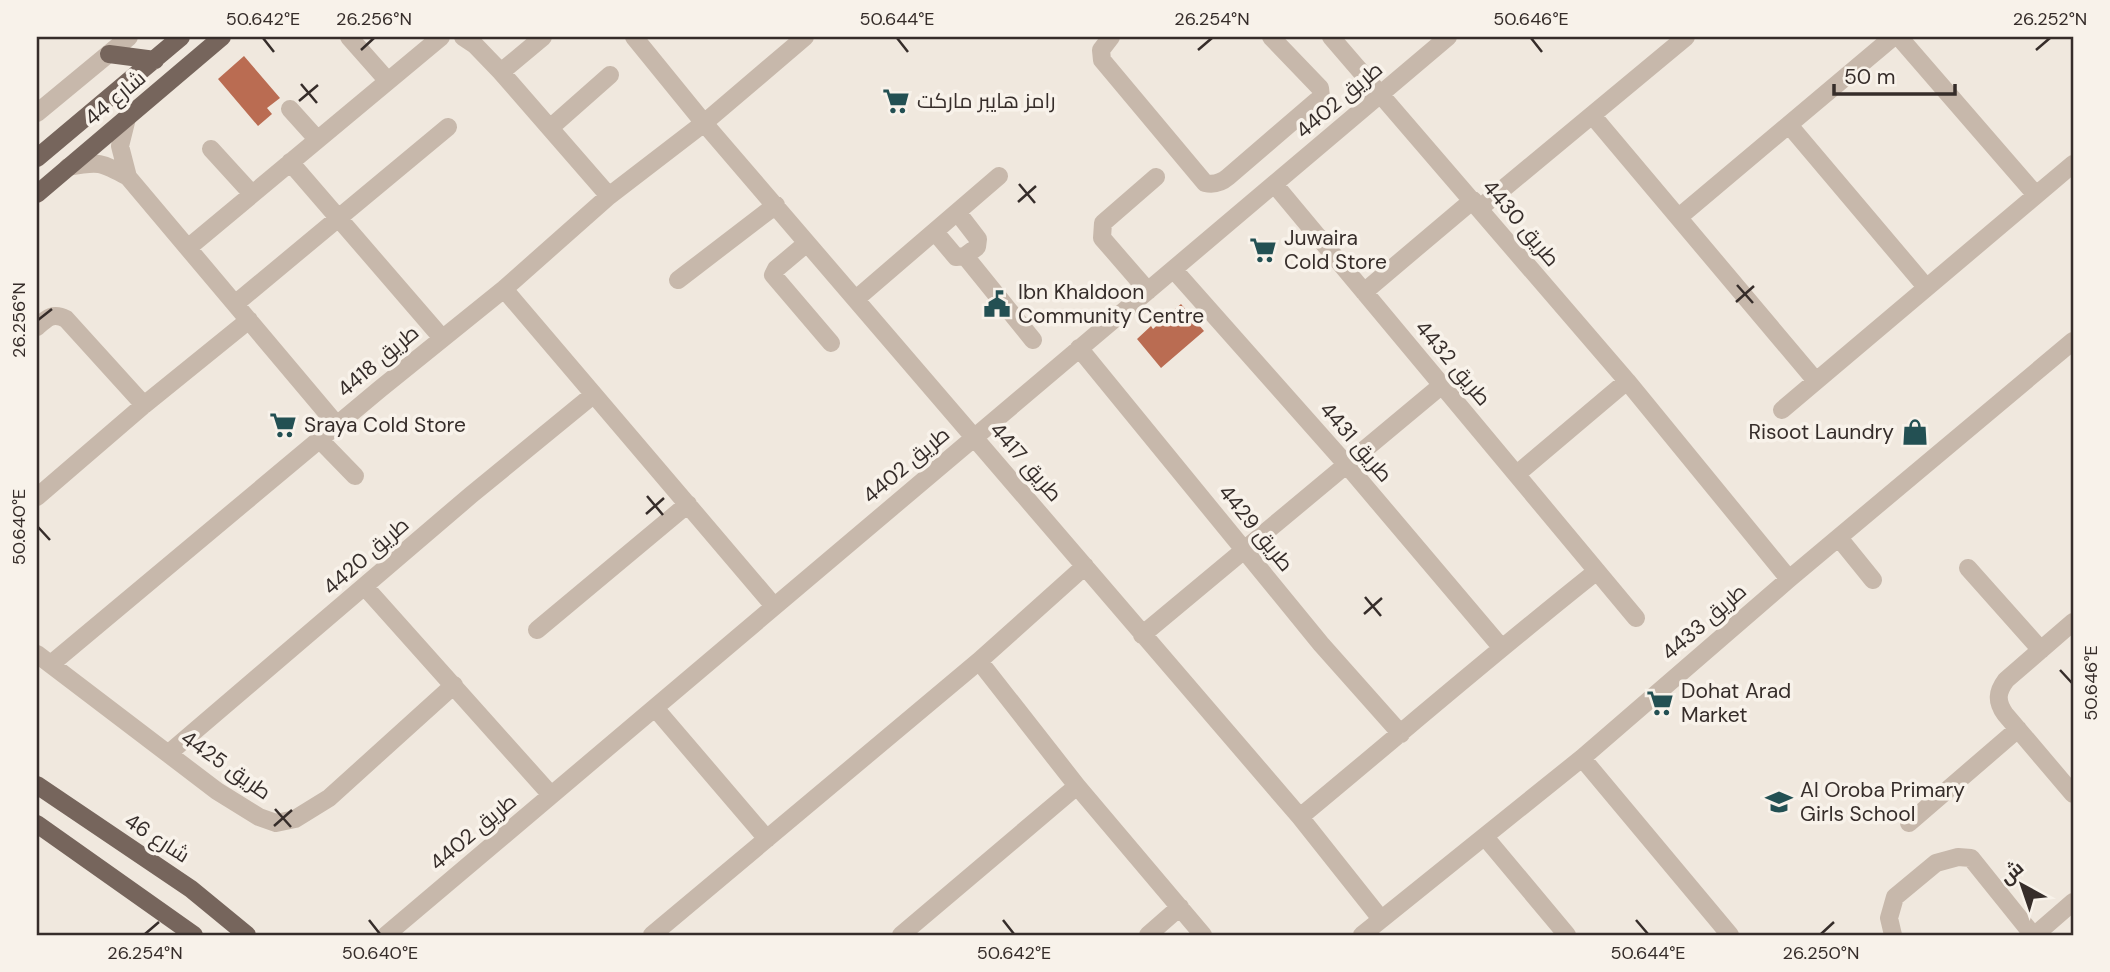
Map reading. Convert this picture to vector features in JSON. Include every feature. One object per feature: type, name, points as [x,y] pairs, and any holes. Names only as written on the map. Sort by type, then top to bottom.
[{"type":"main road","name":"شارع 44","points":[[37,158],[181,37]]},
{"type":"main road","name":"شارع 44","points":[[37,194],[222,37]]},
{"type":"main road","points":[[109,54],[155,60]]},
{"type":"main road","name":"شارع 46","points":[[37,785],[191,889],[247,935]]},
{"type":"main road","points":[[37,824],[194,935]]},
{"type":"street","points":[[37,113],[129,37]]},
{"type":"street","points":[[349,37],[387,80]]},
{"type":"street","points":[[190,247],[441,37]]},
{"type":"street","points":[[463,37],[475,45],[501,72],[609,196]]},
{"type":"street","points":[[501,72],[543,37]]},
{"type":"street","name":"طريق 4417","points":[[634,37],[704,123],[1300,817],[1381,919]]},
{"type":"street","name":"طريق 4418","points":[[44,659],[504,289],[609,196],[704,123],[805,37]]},
{"type":"street","points":[[1111,37],[1101,50],[1102,60],[1205,183],[1211,184],[1223,181],[1321,97],[1320,89],[1271,37]]},
{"type":"street","name":"طريق 4430","points":[[1331,37],[1627,381],[1789,579]]},
{"type":"street","name":"طريق 4402","points":[[390,934],[1448,37]]},
{"type":"street","points":[[1364,292],[1592,115],[1686,37]]},
{"type":"street","points":[[1679,217],[1893,37]]},
{"type":"street","points":[[1899,37],[2036,195]]},
{"type":"street","points":[[550,128],[610,75]]},
{"type":"street","points":[[290,109],[317,139]]},
{"type":"street","points":[[1592,115],[1816,381]]},
{"type":"street","points":[[127,118],[120,146],[128,177]]},
{"type":"street","points":[[1789,125],[1926,287]]},
{"type":"street","points":[[235,304],[448,127]]},
{"type":"street","points":[[211,149],[252,194]]},
{"type":"street","points":[[68,167],[95,162],[105,164],[128,177],[190,247],[337,425]]},
{"type":"street","points":[[290,162],[442,338]]},
{"type":"street","points":[[1782,410],[2073,164]]},
{"type":"street","points":[[856,299],[999,176]]},
{"type":"street","points":[[1148,291],[1102,238],[1102,229],[1103,223],[1156,177]]},
{"type":"street","name":"طريق 4432","points":[[1275,185],[1636,618]]},
{"type":"street","points":[[678,281],[776,205]]},
{"type":"street","points":[[936,232],[956,257],[965,256],[977,247],[978,239],[958,213]]},
{"type":"street","points":[[807,243],[776,269],[774,275],[831,344]]},
{"type":"street","points":[[965,256],[1033,340]]},
{"type":"street","name":"طريق 4431","points":[[1174,270],[1346,464],[1501,647]]},
{"type":"street","points":[[504,289],[774,606]]},
{"type":"street","points":[[37,327],[49,316],[59,315],[66,318],[144,405]]},
{"type":"street","points":[[37,497],[249,320]]},
{"type":"street","name":"طريق 4433","points":[[1362,935],[1582,758],[1789,579],[2073,341]]},
{"type":"street","name":"طريق 4429","points":[[1079,348],[1321,644],[1401,734]]},
{"type":"street","points":[[1517,474],[1627,381]]},
{"type":"street","points":[[1142,635],[1442,385]]},
{"type":"street","name":"طريق 4420","points":[[169,753],[471,495],[593,395]]},
{"type":"street","points":[[319,439],[355,476]]},
{"type":"street","points":[[537,631],[688,504]]},
{"type":"street","points":[[1839,538],[1873,580]]},
{"type":"street","points":[[653,935],[979,661],[1085,566]]},
{"type":"street","points":[[1968,568],[2040,650]]},
{"type":"street","points":[[1300,817],[1501,647],[1597,571]]},
{"type":"street","points":[[365,587],[551,795]]},
{"type":"street","points":[[2073,622],[2006,680],[1997,698],[2000,707],[2073,794]]},
{"type":"street","name":"طريق 4425","points":[[44,659],[217,791],[259,817],[276,823],[295,820],[329,798],[454,685]]},
{"type":"street","points":[[979,661],[1077,786],[1203,935]]},
{"type":"street","points":[[655,708],[767,839]]},
{"type":"street","points":[[1909,823],[2018,729]]},
{"type":"street","points":[[1582,758],[1730,935]]},
{"type":"street","points":[[901,935],[1077,786]]},
{"type":"street","points":[[1485,837],[1567,935]]},
{"type":"street","points":[[1893,935],[1889,918],[1895,897],[1936,863],[1958,857],[1970,858],[1981,868],[2034,935],[2073,902]]},
{"type":"street","points":[[1148,935],[1180,907]]},
{"type":"building","points":[[244,56],[280,98],[267,108],[272,114],[258,126],[218,79]]},
{"type":"building","points":[[1181,304],[1204,331],[1161,368],[1137,339],[1151,326],[1153,329]]},
{"type":"place","name":"رامز هايبر ماركت","points":[[896,101]]},
{"type":"place","name":"Juwaira Cold Store","points":[[1263,250]]},
{"type":"place","name":"Ibn Khaldoon Community Centre","points":[[997,304]]},
{"type":"place","name":"Sraya Cold Store","points":[[283,425]]},
{"type":"place","name":"Risoot Laundry","points":[[1915,432]]},
{"type":"place","name":"Dohat Arad Market","points":[[1660,703]]},
{"type":"place","name":"Al Oroba Primary Girls School","points":[[1779,802]]}]
